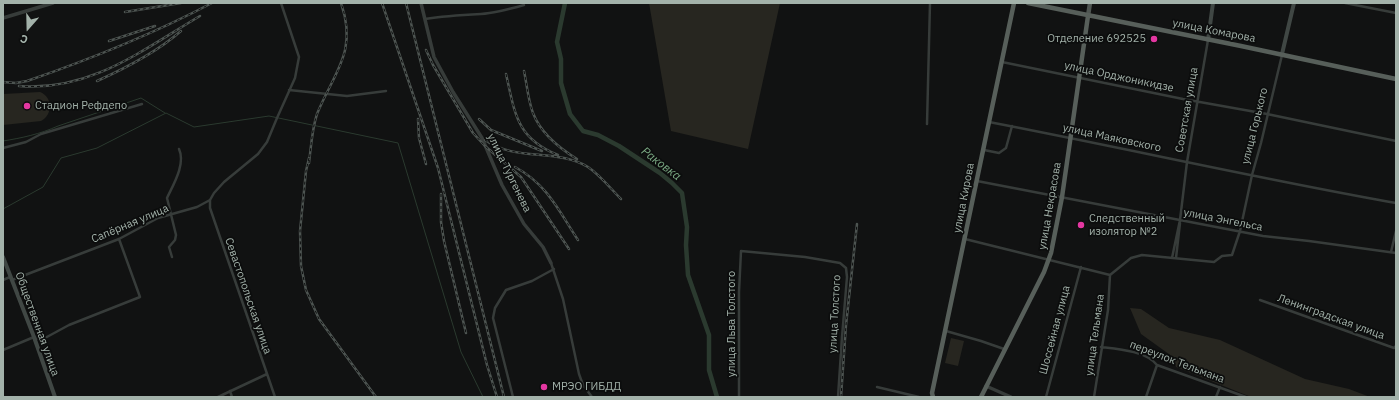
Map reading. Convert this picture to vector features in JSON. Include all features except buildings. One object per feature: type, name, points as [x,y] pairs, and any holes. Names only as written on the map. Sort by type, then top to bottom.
[{"type":"highway","name":"улица Кирова","points":[[933,397],[932,393],[1014,3]]},
{"type":"highway","name":"улица Комарова","points":[[1028,3],[1282,54],[1396,79]]},
{"type":"highway","name":"улица Некрасова","points":[[981,397],[1049,259],[1062,197],[1088,16]]},
{"type":"main road","name":"улица Некрасова","points":[[1088,16],[1090,3]]},
{"type":"main road","name":"Советская улица","points":[[1208,40],[1213,3]]},
{"type":"main road","name":"улица Горького","points":[[1282,54],[1294,3]]},
{"type":"main road","name":"Общественная улица","points":[[3,257],[34,337],[55,397]]},
{"type":"street","points":[[3,18],[53,3]]},
{"type":"street","points":[[210,200],[224,182],[249,162],[264,147],[295,78],[300,59],[281,3]]},
{"type":"street","name":"улица Тургенева","points":[[421,3],[434,57],[453,92],[482,138],[502,185],[524,224],[543,247],[554,269],[563,299],[579,374],[592,397]]},
{"type":"street","points":[[927,124],[930,3]]},
{"type":"street","points":[[1345,3],[1396,13]]},
{"type":"street","points":[[424,19],[441,16],[482,14],[524,5]]},
{"type":"street","name":"Советская улица","points":[[1174,258],[1187,162],[1208,40]]},
{"type":"street","name":"улица Горького","points":[[1174,258],[1214,262],[1222,256],[1230,256],[1233,253],[1240,231],[1282,54]]},
{"type":"street","name":"улица Орджоникидзе","points":[[1002,62],[1396,141]]},
{"type":"street","points":[[289,90],[347,96],[386,91]]},
{"type":"street","points":[[3,148],[26,142],[41,134],[142,104]]},
{"type":"street","name":"улица Маяковского","points":[[989,122],[1252,176],[1396,203]]},
{"type":"street","points":[[983,150],[999,153],[1006,148],[1012,126]]},
{"type":"street","points":[[172,257],[169,247],[175,240],[176,235],[167,198],[177,179],[181,160],[179,149]]},
{"type":"street","name":"улица Энгельса","points":[[977,181],[1263,236],[1396,253]]},
{"type":"street","name":"Сапёрная улица","points":[[3,280],[119,239],[144,225],[170,214],[197,207],[210,200]]},
{"type":"street","name":"Севастопольская улица","points":[[210,200],[210,208],[275,397]]},
{"type":"street","points":[[1391,252],[1396,231]]},
{"type":"street","points":[[3,350],[34,337],[39,339],[45,338],[69,325],[140,297],[119,239]]},
{"type":"street","points":[[965,240],[1049,259],[1110,275],[1131,258],[1139,255],[1144,254],[1174,258]]},
{"type":"street","name":"улица Льва Толстого","points":[[739,397],[739,292],[741,251]]},
{"type":"street","name":"улица Толстого","points":[[741,251],[805,257],[840,263],[846,268],[847,277],[838,397]]},
{"type":"street","name":"Шоссейная улица","points":[[1046,397],[1081,267]]},
{"type":"street","points":[[513,397],[493,318],[495,308],[506,290],[532,281],[554,269]]},
{"type":"street","name":"улица Тельмана","points":[[1094,397],[1108,310],[1110,275]]},
{"type":"street","name":"Ленинградская улица","points":[[1260,300],[1394,348],[1396,346]]},
{"type":"street","points":[[946,331],[1004,349]]},
{"type":"street","name":"переулок Тельмана","points":[[1101,347],[1134,353],[1152,360],[1157,365],[1246,397]]},
{"type":"street","points":[[1148,397],[1157,365]]},
{"type":"street","points":[[218,397],[266,374]]},
{"type":"street","points":[[986,386],[1010,397]]},
{"type":"street","points":[[877,387],[919,397]]},
{"type":"street","points":[[1216,397],[1220,387]]},
{"type":"street","points":[[230,391],[232,397]]},
{"type":"shaded area","points":[[649,3],[780,3],[748,149],[671,131]]},
{"type":"shaded area","name":"Стадион Рефдепо","points":[[40,92],[47,98],[50,106],[48,115],[45,118],[41,121],[3,125],[3,94]]},
{"type":"shaded area","points":[[1130,308],[1141,309],[1169,328],[1220,340],[1305,379],[1349,389],[1370,397],[1251,397],[1176,367],[1173,357],[1141,334]]},
{"type":"shaded area","points":[[951,338],[964,341],[958,366],[945,363]]},
{"type":"waterway","name":"Раковка","points":[[565,3],[557,42],[561,59],[561,83],[570,114],[583,131],[598,135],[619,146],[660,173],[682,193],[687,227],[686,245],[688,275],[709,335],[709,370],[717,397]]},
{"type":"waterway","points":[[3,141],[24,137],[51,129],[141,98],[165,113]]},
{"type":"waterway","points":[[3,209],[43,187],[61,158],[97,148],[166,113],[194,127],[269,116],[398,143],[461,352],[483,397]]},
{"type":"railway","points":[[125,12],[181,3]]},
{"type":"railway","points":[[3,82],[16,83],[27,81],[75,64],[144,36],[212,3]]},
{"type":"railway","points":[[309,163],[315,120],[337,73],[345,49],[347,35],[346,20],[341,3]]},
{"type":"railway","points":[[382,3],[438,168],[487,365],[497,397]]},
{"type":"railway","points":[[406,3],[504,397]]},
{"type":"railway","points":[[19,86],[45,86],[69,82],[92,75],[136,55],[200,16]]},
{"type":"railway","points":[[109,41],[155,26]]},
{"type":"railway","points":[[97,81],[141,59],[162,46],[181,31]]},
{"type":"railway","points":[[426,50],[433,65],[473,133],[485,146],[521,177],[569,249]]},
{"type":"railway","points":[[524,71],[530,103],[536,121],[551,140],[577,159]]},
{"type":"railway","points":[[506,74],[515,112],[525,132],[533,141],[558,155]]},
{"type":"railway","points":[[418,119],[419,138],[426,164]]},
{"type":"railway","points":[[479,119],[491,130],[542,151]]},
{"type":"railway","points":[[485,140],[497,147],[510,151],[576,161],[592,170],[621,199]]},
{"type":"railway","points":[[309,158],[306,171],[300,231],[301,266],[306,290],[319,319],[376,397]]},
{"type":"railway","points":[[515,167],[526,174],[544,190],[578,240]]},
{"type":"railway","points":[[441,194],[441,222],[444,241],[466,333]]},
{"type":"railway","points":[[841,397],[846,325],[857,224]]},
{"type":"place","name":"Отделение 692525","points":[[1154,39]]},
{"type":"place","name":"Стадион Рефдепо","points":[[27,106]]},
{"type":"place","name":"Следственный изолятор №2","points":[[1081,225]]},
{"type":"place","name":"МРЭО ГИБДД","points":[[544,387]]}]
